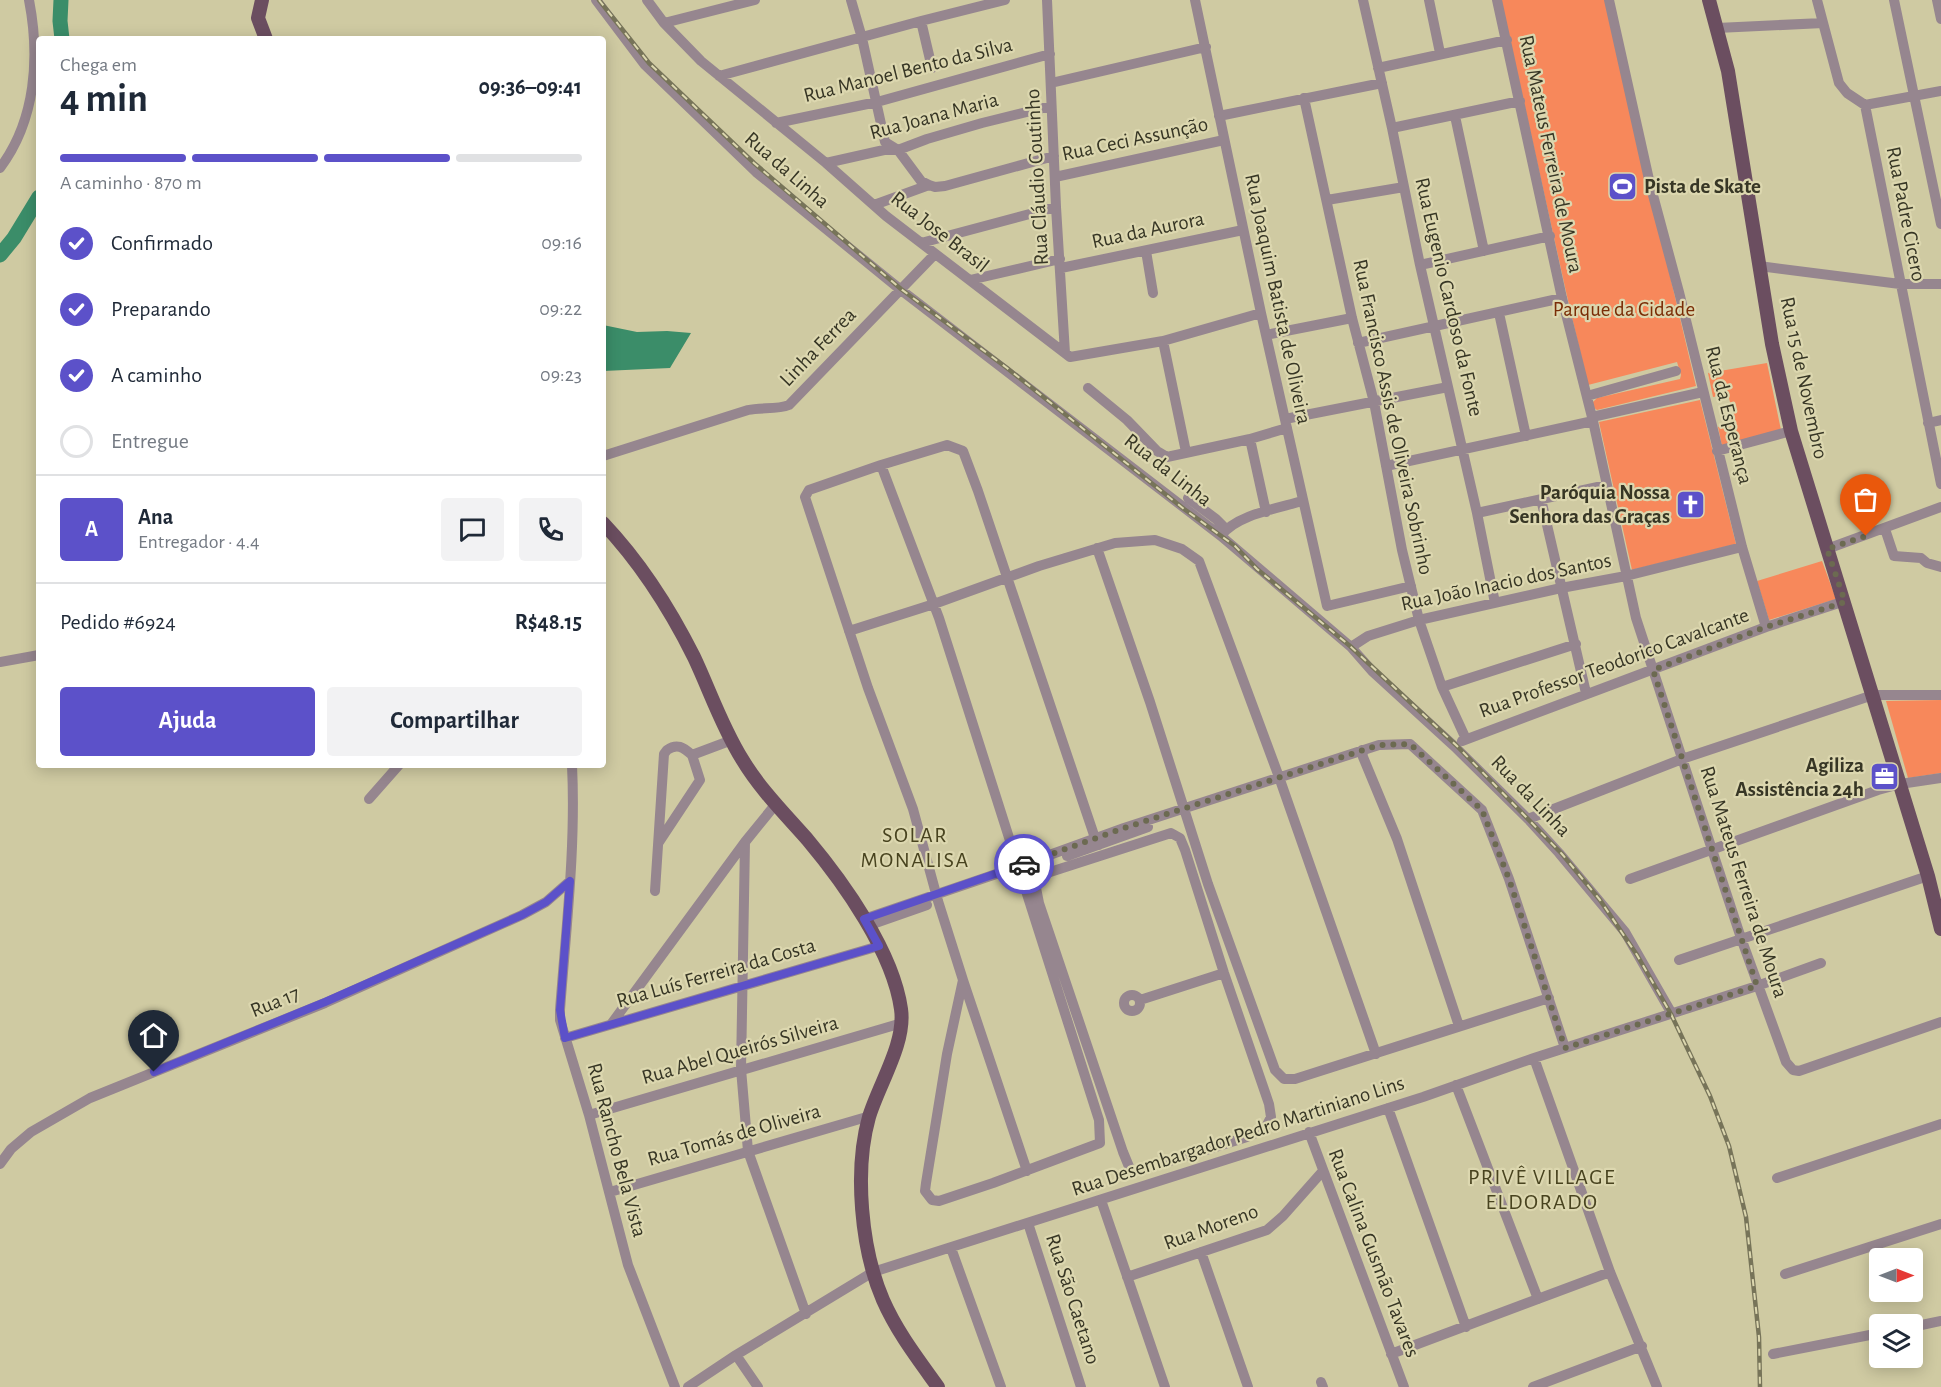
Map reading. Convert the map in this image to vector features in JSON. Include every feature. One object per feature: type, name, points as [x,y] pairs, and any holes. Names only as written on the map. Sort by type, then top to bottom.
[{"type":"main road","points":[[262,0],[258,18],[265,36]]},
{"type":"main road","name":"Rua 15 de Novembro","points":[[1709,0],[1728,71],[1772,344],[1791,431],[1928,876],[1937,895],[1941,929]]},
{"type":"main road","points":[[606,527],[638,566],[679,629],[732,740],[754,779],[830,867],[879,946],[899,998],[902,1023],[870,1116],[862,1158],[864,1216],[873,1272],[884,1301],[906,1343],[938,1387]]},
{"type":"street","points":[[0,168],[16,139],[31,99],[35,70],[35,28],[29,0]]},
{"type":"street","name":"Rua da Linha","points":[[596,0],[645,65],[756,172],[901,290],[1224,533],[1351,647],[1372,671],[1454,746],[1528,819],[1587,885],[1625,932],[1672,1014]]},
{"type":"street","name":"Rua Jose Brasil","points":[[647,0],[664,23],[701,62],[921,243],[1065,353]]},
{"type":"street","points":[[664,23],[755,0]]},
{"type":"street","points":[[851,0],[862,38],[885,142],[898,150],[921,181],[929,186]]},
{"type":"street","points":[[719,76],[1005,0]]},
{"type":"street","name":"Rua Cláudio Coutinho","points":[[1047,0],[1065,353]]},
{"type":"street","name":"Rua Joaquim Batista de Oliveira","points":[[1195,0],[1261,314],[1327,606],[1411,586]]},
{"type":"street","name":"Rua Eugenio Cardoso da Fonte","points":[[1363,0],[1495,603]]},
{"type":"street","points":[[1429,0],[1440,53]]},
{"type":"street","name":"Rua Mateus Ferreira de Moura","points":[[1497,0],[1563,298],[1593,419],[1626,576],[1682,759],[1757,986],[1786,1062],[1796,1071],[1941,1022]]},
{"type":"street","name":"Rua da Esperança","points":[[1609,0],[1650,184],[1679,291],[1742,547],[1766,627]]},
{"type":"street","points":[[1817,0],[1839,83],[1847,93],[1864,105],[1941,91]]},
{"type":"street","points":[[1894,0],[1941,224]]},
{"type":"street","points":[[1937,0],[1941,19]]},
{"type":"street","points":[[921,21],[932,68]]},
{"type":"street","points":[[1717,28],[1823,23]]},
{"type":"street","points":[[1378,68],[1507,39]]},
{"type":"street","points":[[1051,83],[1206,47]]},
{"type":"street","name":"Rua Manoel Bento da Silva","points":[[776,123],[877,102],[1050,54]]},
{"type":"street","points":[[1219,116],[1382,83]]},
{"type":"street","name":"Rua Francisco Assis de Oliveira Sobrinho","points":[[1304,98],[1352,318],[1374,402],[1402,550],[1419,620],[1442,687],[1466,739]]},
{"type":"street","points":[[1392,128],[1520,101]]},
{"type":"street","name":"Rua Padre Cicero","points":[[1864,105],[1941,484]]},
{"type":"street","name":"Rua Joana Maria","points":[[826,163],[884,150],[898,150],[982,123],[1051,106]]},
{"type":"street","points":[[1455,116],[1484,251]]},
{"type":"street","name":"Rua Ceci Assunção","points":[[1055,177],[1224,140]]},
{"type":"street","name":"Rua Ceci Assunção","points":[[874,205],[929,186],[945,186],[1054,156]]},
{"type":"street","points":[[1326,200],[1404,187]]},
{"type":"street","points":[[921,243],[1056,207]]},
{"type":"street","name":"Rua da Aurora","points":[[970,280],[1146,251],[1243,231]]},
{"type":"street","points":[[1420,265],[1550,236]]},
{"type":"street","points":[[1146,251],[1153,292]]},
{"type":"street","name":"Linha Ferrea","points":[[606,455],[748,410],[789,405],[935,254]]},
{"type":"street","points":[[1759,266],[1900,284],[1941,284]]},
{"type":"street","points":[[1358,343],[1563,298]]},
{"type":"street","points":[[1499,313],[1526,436]]},
{"type":"street","points":[[1065,353],[1073,357],[1163,340],[1261,314]]},
{"type":"street","points":[[1266,335],[1352,318]]},
{"type":"street","points":[[1163,340],[1186,452]]},
{"type":"street","points":[[1587,396],[1676,371]]},
{"type":"street","points":[[1088,388],[1127,420],[1162,456],[1172,457],[1250,439],[1286,424],[1374,402],[1448,387]]},
{"type":"street","points":[[1386,466],[1526,436],[1703,392]]},
{"type":"street","points":[[1928,423],[1941,420]]},
{"type":"street","points":[[1717,451],[1791,431]]},
{"type":"street","points":[[1250,439],[1266,512]]},
{"type":"street","points":[[1027,1171],[963,980],[913,809],[849,631],[805,497],[809,490],[947,445],[963,451],[1097,842]]},
{"type":"street","points":[[881,465],[934,604],[972,715],[1018,869],[1099,1120],[1100,1143],[939,1201],[928,1196],[925,1191],[947,1054],[963,980]]},
{"type":"street","points":[[1477,513],[1607,485]]},
{"type":"street","points":[[1188,498],[1209,513],[1224,533],[1242,520],[1302,501]]},
{"type":"street","points":[[1541,499],[1586,693]]},
{"type":"street","points":[[1827,549],[1941,507]]},
{"type":"street","points":[[1885,529],[1894,556],[1921,558],[1932,565],[1941,567]]},
{"type":"street","points":[[849,631],[1115,543],[1155,540],[1182,549],[1199,561],[1280,781],[1376,1054]]},
{"type":"street","name":"Rua João Inacio dos Santos","points":[[1351,647],[1368,636],[1419,620],[1626,576],[1742,547]]},
{"type":"street","points":[[1097,548],[1150,702],[1208,884],[1275,1070],[1284,1079],[1295,1079],[1549,998]]},
{"type":"street","name":"Rua Professor Teodorico Cavalcante","points":[[1454,746],[1466,739],[1586,693],[1766,627],[1845,602]]},
{"type":"street","points":[[1442,687],[1576,644]]},
{"type":"street","points":[[0,662],[36,656]]},
{"type":"street","points":[[1528,819],[1682,759],[1873,695],[1941,695]]},
{"type":"street","points":[[692,755],[732,740]]},
{"type":"street","points":[[865,922],[1185,812],[1392,744],[1410,744],[1482,810],[1509,879],[1565,1048]]},
{"type":"street","points":[[655,891],[664,754],[671,747],[678,746],[692,755],[700,780],[659,842]]},
{"type":"street","points":[[1363,754],[1397,839],[1459,1026]]},
{"type":"street","points":[[369,799],[396,768]]},
{"type":"street","name":"Rua Rancho Bela Vista","points":[[572,768],[570,881],[560,1010],[565,1038],[589,1115],[628,1265],[675,1387]]},
{"type":"street","points":[[1630,879],[1878,790],[1941,778]]},
{"type":"street","points":[[612,1023],[775,805]]},
{"type":"street","points":[[1175,834],[1180,838],[1185,850],[1224,973],[1269,1104],[1271,1117],[1267,1127],[1187,1156],[1136,1171],[1131,1170],[1039,903],[1035,886],[1037,879],[1044,874],[1157,837],[1175,834]]},
{"type":"street","points":[[746,842],[741,1069],[748,1151],[806,1314]]},
{"type":"street","points":[[1679,960],[1928,876]]},
{"type":"street","name":"Rua 17","points":[[0,1164],[11,1149],[31,1132],[90,1098],[325,1002],[522,915],[546,902],[570,881]]},
{"type":"street","name":"Rua Luís Ferreira da Costa","points":[[565,1038],[879,946]]},
{"type":"street","name":"Rua Desembargador Pedro Martiniano Lins","points":[[688,1387],[736,1355],[873,1272],[1388,1108],[1821,963]]},
{"type":"street","points":[[1140,1000],[1224,973]]},
{"type":"street","name":"Rua Abel Queirós Silveira","points":[[589,1115],[902,1023]]},
{"type":"street","points":[[1534,1058],[1610,1272],[1657,1387]]},
{"type":"street","points":[[1456,1085],[1538,1299]]},
{"type":"street","points":[[1388,1108],[1466,1327]]},
{"type":"street","name":"Rua Tomás de Oliveira","points":[[610,1192],[870,1116]]},
{"type":"street","points":[[1777,1178],[1941,1124]]},
{"type":"street","name":"Rua Calina Gusmão Tavares","points":[[1309,1132],[1404,1387]]},
{"type":"street","points":[[1187,1156],[1193,1171]]},
{"type":"street","name":"Rua Moreno","points":[[1127,1277],[1270,1228],[1322,1172]]},
{"type":"street","points":[[1101,1200],[1165,1387]]},
{"type":"street","name":"Rua São Caetano","points":[[1028,1224],[1081,1387]]},
{"type":"street","points":[[1785,1274],[1941,1224]]},
{"type":"street","points":[[951,1248],[1001,1387]]},
{"type":"street","points":[[1201,1252],[1248,1387]]},
{"type":"street","points":[[1391,1354],[1610,1272]]},
{"type":"street","points":[[1923,1325],[1941,1321]]},
{"type":"street","points":[[1773,1354],[1869,1335]]},
{"type":"street","points":[[1533,1387],[1642,1346]]},
{"type":"street","points":[[736,1355],[758,1387]]},
{"type":"green space","name":"Parque da Cidade","points":[[1501,0],[1605,0],[1696,386],[1597,410],[1593,407],[1593,402],[1597,398],[1680,379],[1681,375],[1677,362],[1588,385]]},
{"type":"green space","points":[[1767,363],[1781,430],[1722,446],[1718,427],[1735,422],[1728,394],[1713,397],[1708,373]]},
{"type":"green space","points":[[1700,400],[1736,544],[1632,570],[1599,422]]},
{"type":"green space","points":[[1822,561],[1836,599],[1769,620],[1757,581]]},
{"type":"green space","points":[[1941,700],[1941,773],[1908,778],[1886,701]]},
{"type":"shaded area","points":[[606,326],[637,332],[691,333],[670,368],[606,371]]},
{"type":"waterway","points":[[61,0],[62,36]]},
{"type":"waterway","points":[[0,255],[14,238],[36,202]]},
{"type":"railway","points":[[599,0],[649,63],[754,163],[901,289],[1007,368],[1184,509],[1235,546],[1257,569],[1350,646],[1456,745],[1562,854],[1600,900],[1637,955],[1671,1014],[1710,1096],[1729,1146],[1746,1217],[1759,1337],[1760,1387]]},
{"type":"way so far","points":[[1024,864],[1124,828],[1379,745],[1410,744],[1482,810],[1509,879],[1565,1048],[1757,986],[1653,670],[1766,627],[1845,602],[1827,549],[1866,536]]},
{"type":"place","name":"Pista de Skate","points":[[1623,186]]},
{"type":"place","name":"Paróquia Nossa Senhora das Graças","points":[[1691,504]]},
{"type":"place","name":"Agiliza Assistência 24h","points":[[1885,777]]},
{"type":"district","name":"SOLAR MONALISA","points":[[915,848]]},
{"type":"district","name":"PRIVÊ VILLAGE ELDORADO","points":[[1542,1190]]},
{"type":"route","points":[[154,1072],[325,1002],[522,915],[546,902],[570,881],[560,1010],[565,1038],[879,946],[864,919],[1024,864]]}]
